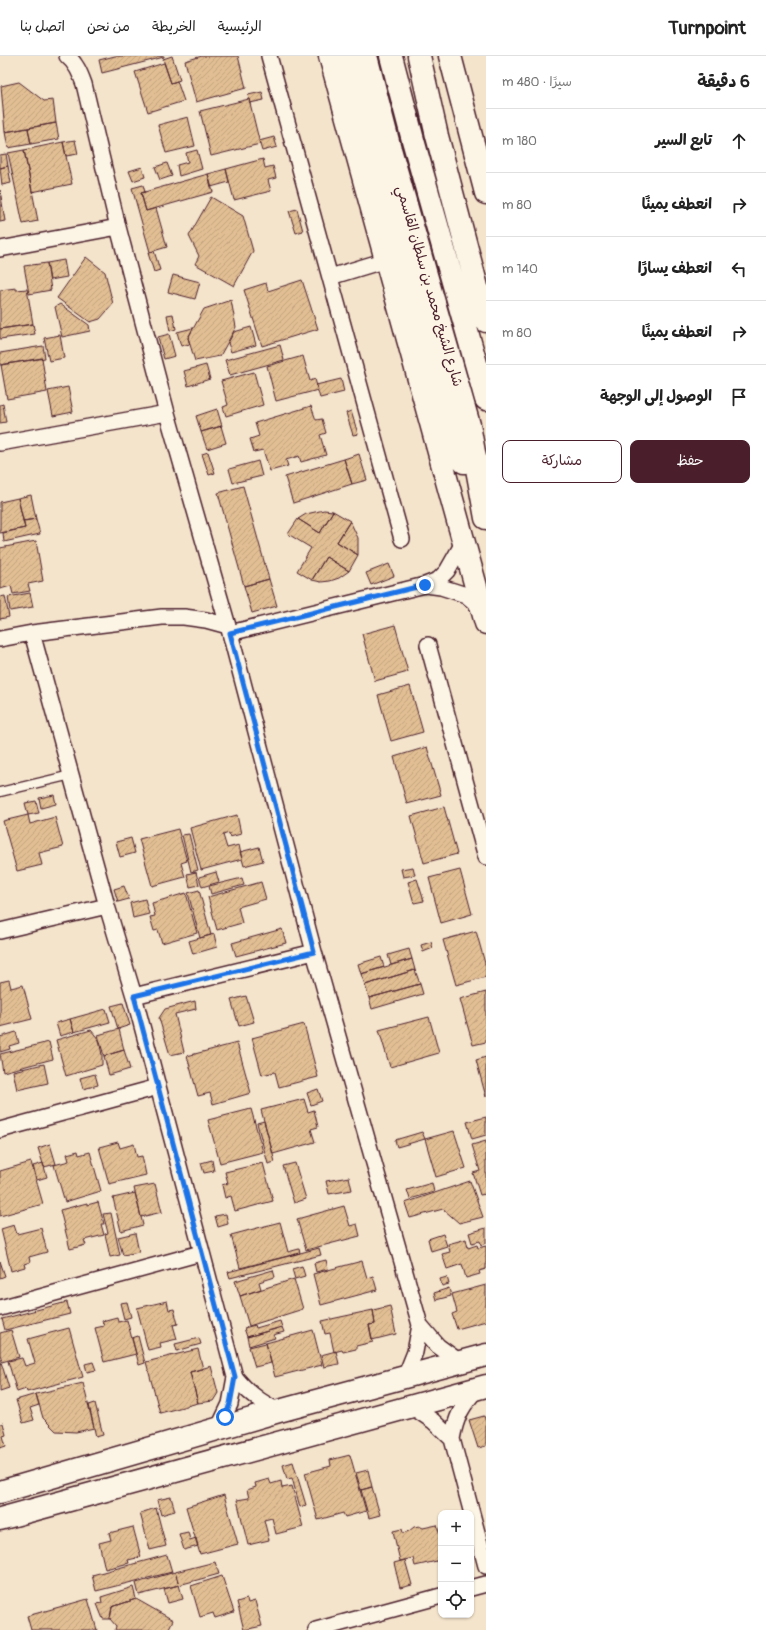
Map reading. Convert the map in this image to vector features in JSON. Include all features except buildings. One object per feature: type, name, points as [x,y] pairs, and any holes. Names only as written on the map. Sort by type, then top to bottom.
[{"type":"street","points":[[66,56],[72,60],[84,84],[118,227],[167,412],[229,629],[314,952],[420,1325],[438,1346],[460,1362]]},
{"type":"street","points":[[269,56],[402,539]]},
{"type":"street","points":[[330,56],[484,616]]},
{"type":"street","points":[[348,56],[418,311],[468,474],[485,515]]},
{"type":"street","name":"شارع الشيخ محمد بن سلطان القاسمي","points":[[366,56],[390,150],[469,425],[478,466],[485,515]]},
{"type":"street","name":"شارع الشيخ محمد بن سلطان القاسمي","points":[[391,56],[413,140],[486,399]]},
{"type":"street","points":[[450,56],[486,193]]},
{"type":"street","points":[[419,60],[458,90]]},
{"type":"street","points":[[419,60],[486,321]]},
{"type":"street","points":[[386,260],[394,224]]},
{"type":"street","points":[[0,249],[118,227]]},
{"type":"street","points":[[330,277],[386,260]]},
{"type":"street","points":[[0,443],[167,412]]},
{"type":"street","points":[[0,639],[32,633],[162,617],[184,617],[206,620],[229,629],[425,585],[438,580],[447,571],[463,543]]},
{"type":"street","points":[[425,585],[441,587],[466,595],[484,616]]},
{"type":"street","points":[[32,633],[107,906],[134,996],[235,1377],[255,1398],[266,1406],[279,1412]]},
{"type":"street","points":[[428,645],[486,857]]},
{"type":"street","points":[[0,931],[107,906]]},
{"type":"street","points":[[134,996],[314,952]]},
{"type":"street","points":[[0,1130],[158,1087]]},
{"type":"street","points":[[0,1308],[201,1253]]},
{"type":"street","points":[[405,1377],[415,1352],[420,1325]]},
{"type":"street","points":[[0,1492],[218,1429],[486,1355]]},
{"type":"street","points":[[218,1429],[230,1404],[235,1377]]},
{"type":"street","points":[[0,1519],[411,1406],[482,1388]]},
{"type":"street","points":[[482,1388],[468,1399],[459,1411],[454,1425],[452,1439],[486,1566]]},
{"type":"street","points":[[411,1406],[432,1421],[452,1439]]},
{"type":"street","points":[[474,1587],[486,1584]]},
{"type":"street","points":[[316,1630],[438,1597]]},
{"type":"lane","points":[[0,792],[71,775]]},
{"type":"route","points":[[225,1417],[234,1391],[235,1377],[134,996],[314,952],[230,633],[425,585]]}]
